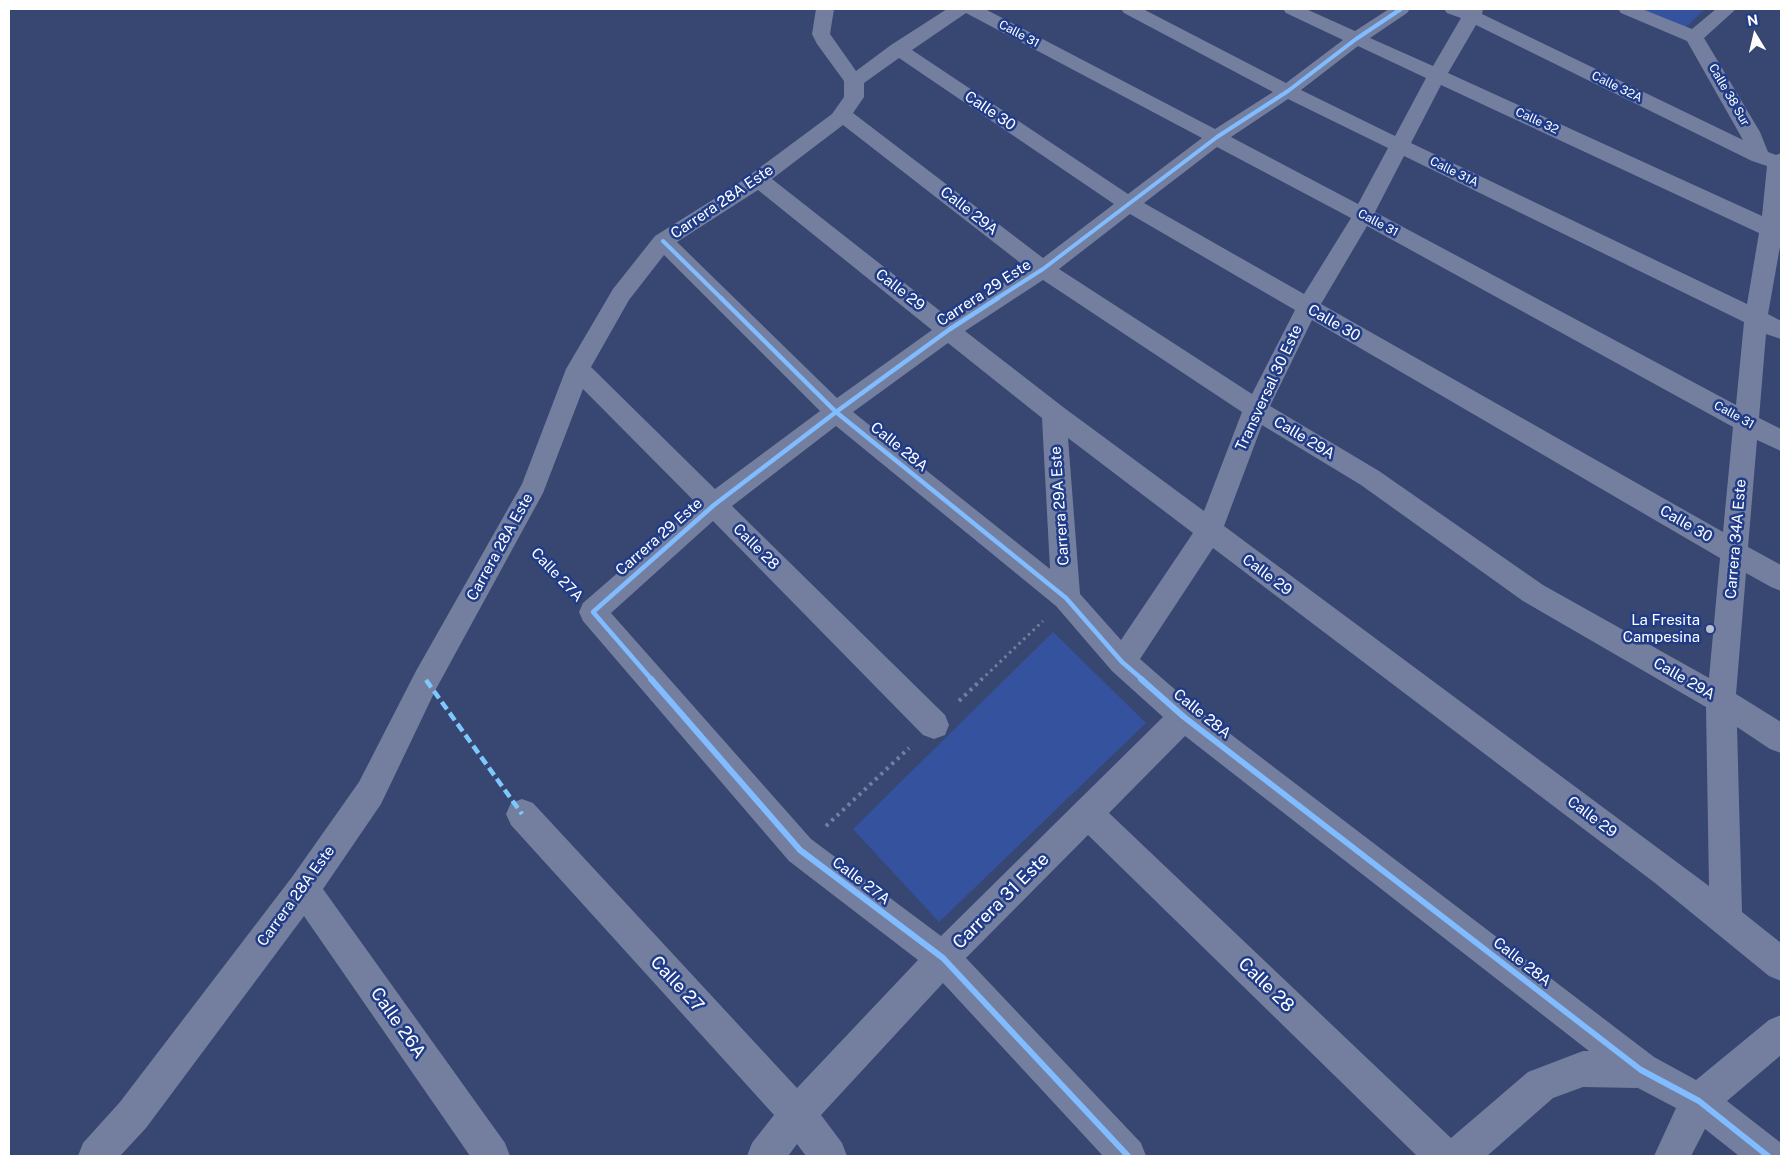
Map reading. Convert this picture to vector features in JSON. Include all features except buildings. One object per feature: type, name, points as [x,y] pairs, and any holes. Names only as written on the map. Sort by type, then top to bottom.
[{"type":"street","points":[[826,9],[821,34],[826,44],[854,81],[958,9]]},
{"type":"street","name":"Calle 31","points":[[972,9],[1217,137],[1781,441]]},
{"type":"street","name":"Calle 31A","points":[[1130,9],[1198,46],[1288,91],[1781,330]]},
{"type":"street","name":"Calle 32","points":[[1292,9],[1776,232]]},
{"type":"street","name":"Carrera 29 Este","points":[[593,612],[714,505],[836,412],[950,329],[1044,269],[1217,137],[1288,91],[1356,39],[1401,9]]},
{"type":"street","points":[[1627,9],[1694,37],[1727,9]]},
{"type":"street","name":"Transversal 30 Este","points":[[1122,662],[1209,531],[1256,409],[1307,308],[1363,215],[1400,146],[1466,11]]},
{"type":"street","name":"Calle 32A","points":[[1466,11],[1775,161]]},
{"type":"street","name":"Calle 38 Sur","points":[[1694,37],[1750,132],[1775,161]]},
{"type":"street","name":"Calle 30","points":[[898,49],[1129,204],[1781,579]]},
{"type":"street","name":"Carrera 28A Este","points":[[96,1156],[133,1115],[304,889],[370,793],[426,680],[534,486],[578,370],[621,295],[663,241],[758,179],[839,118],[854,97],[854,81]]},
{"type":"street","name":"Calle 29A","points":[[842,114],[1044,269],[1256,409],[1370,478],[1533,593],[1721,700],[1781,739]]},
{"type":"street","name":"Carrera 34A Este","points":[[1726,920],[1721,700],[1756,318],[1776,232],[1775,161]]},
{"type":"street","name":"Calle 29","points":[[758,179],[950,329],[1054,414],[1666,872],[1781,964]]},
{"type":"street","name":"Calle 28A","points":[[663,241],[836,412],[1066,598],[1122,662],[1184,717],[1641,1070],[1699,1102],[1768,1156]]},
{"type":"street","name":"Calle 28","points":[[578,370],[934,725]]},
{"type":"street","name":"Carrera 29A Este","points":[[1054,414],[1066,598]]},
{"type":"street","name":"Calle 27A","points":[[593,612],[800,850],[944,958],[1128,1156]]},
{"type":"street","name":"Carrera 31 Este","points":[[765,1156],[797,1114],[944,958],[1184,717]]},
{"type":"street","name":"Calle 27","points":[[522,814],[797,1114],[829,1156]]},
{"type":"street","name":"Calle 28","points":[[1088,814],[1443,1156]]},
{"type":"street","name":"Calle 26A","points":[[304,889],[492,1156]]},
{"type":"street","points":[[1672,1156],[1699,1102],[1781,1032]]},
{"type":"street","points":[[1459,1156],[1542,1085],[1583,1069],[1641,1070]]},
{"type":"shaded area","points":[[1633,9],[1705,9],[1684,29]]},
{"type":"shaded area","points":[[1053,632],[1146,723],[939,922],[853,829]]},
{"type":"marked path","points":[[426,680],[522,814]]},
{"type":"cycle path","points":[[1128,1156],[943,958],[800,850],[593,612],[714,505],[836,412],[950,329],[1043,269],[1217,137],[1288,91],[1356,39],[1401,9]]},
{"type":"cycle path","points":[[663,241],[836,412],[1066,598],[1122,662],[1184,717],[1641,1070],[1699,1101],[1768,1156]]},
{"type":"place","name":"La Fresita Campesina","points":[[1710,629]]}]
